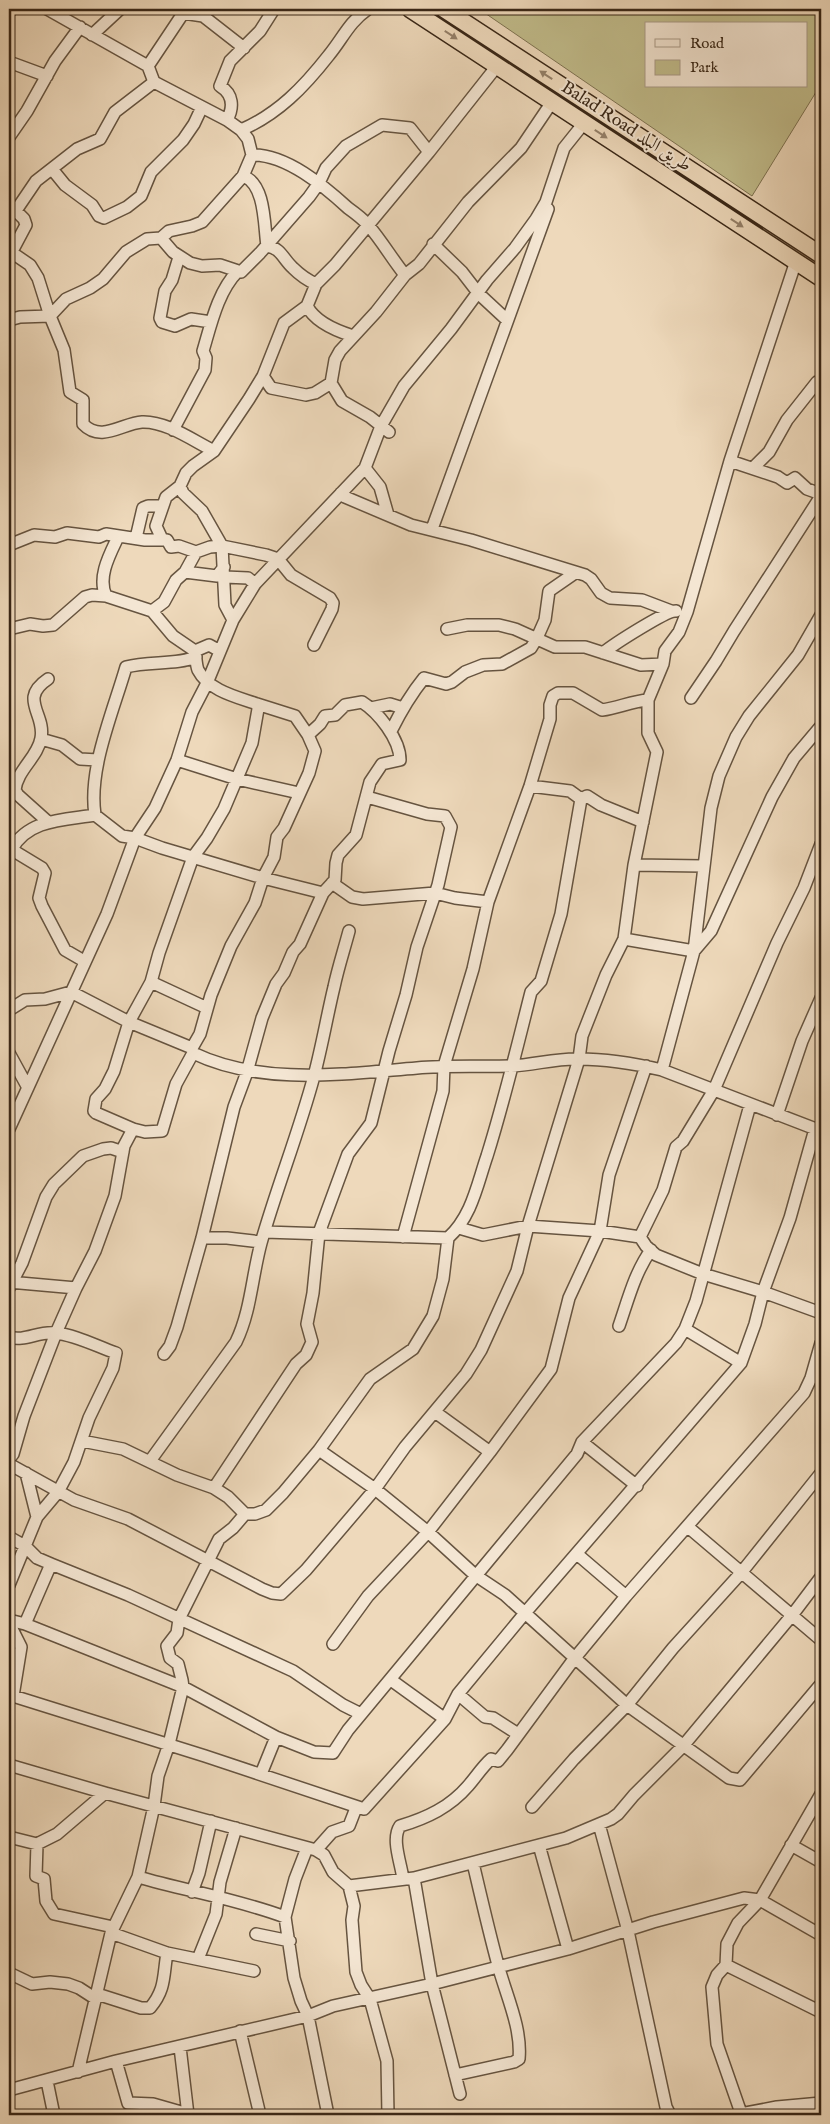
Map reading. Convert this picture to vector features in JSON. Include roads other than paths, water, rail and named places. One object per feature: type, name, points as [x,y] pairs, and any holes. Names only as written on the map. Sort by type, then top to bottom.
[{"type":"highway","name":"Balad Road طريق البلد","points":[[410,9],[821,278]]},
{"type":"highway","name":"Balad Road طريق البلد","points":[[444,9],[821,255]]},
{"type":"street","points":[[9,12],[12,9]]},
{"type":"street","points":[[9,320],[20,317],[50,316],[66,299],[90,288],[103,279],[126,252],[146,239],[161,238],[169,231],[202,222],[243,176],[252,155],[248,139],[241,130],[227,120],[154,82],[148,66],[47,9]]},
{"type":"street","points":[[92,35],[120,9]]},
{"type":"street","points":[[227,120],[232,112],[232,105],[226,90],[220,86],[230,61],[260,31],[274,9]]},
{"type":"street","points":[[241,130],[262,121],[280,108],[329,55],[354,18],[368,9]]},
{"type":"street","points":[[148,66],[184,11],[203,16],[244,48]]},
{"type":"street","points":[[9,137],[55,60],[80,27]]},
{"type":"street","points":[[9,62],[47,76]]},
{"type":"street","points":[[162,539],[156,526],[166,497],[180,486],[186,473],[214,451],[263,376],[284,323],[307,306],[316,284],[335,265],[429,152],[497,66]]},
{"type":"street","points":[[154,82],[115,112],[100,139],[77,149],[36,181],[18,207],[17,212],[24,219],[26,225],[10,254],[30,265],[38,278],[50,316],[64,350],[70,392],[83,400],[83,424],[85,426],[94,431],[105,432],[121,429],[138,422],[146,422],[173,430],[214,451]]},
{"type":"street","points":[[385,429],[342,401],[331,383],[335,360],[340,350],[373,316],[405,275],[419,264],[468,202],[521,148],[552,102]]},
{"type":"street","points":[[52,169],[65,185],[92,205],[99,216],[104,218],[112,216],[128,207],[141,196],[151,172],[183,140],[194,124],[202,107]]},
{"type":"street","points":[[9,1129],[13,1108],[27,1086],[72,992],[84,961],[107,914],[135,838],[155,808],[177,760],[192,712],[207,683],[233,620],[255,584],[364,468],[385,429],[404,386],[536,220],[546,202],[564,148],[584,122]]},
{"type":"street","points":[[161,238],[179,257],[190,263],[202,266],[220,265],[241,272],[266,246],[319,183],[326,168],[346,146],[382,125],[410,128],[429,152]]},
{"type":"street","points":[[252,155],[262,154],[301,170],[319,183],[368,224],[405,275]]},
{"type":"street","points":[[243,176],[248,178],[257,189],[261,199],[266,246]]},
{"type":"street","points":[[432,529],[555,189],[554,180]]},
{"type":"street","points":[[433,244],[462,272],[479,294],[507,320]]},
{"type":"street","points":[[266,246],[279,250],[292,268],[316,284]]},
{"type":"street","points":[[179,257],[172,280],[165,291],[160,318],[162,322],[175,326],[191,319],[211,322]]},
{"type":"street","points":[[9,1464],[58,1492],[103,1511],[128,1519],[262,1589],[281,1594],[306,1570],[375,1489],[405,1447],[466,1374],[481,1350],[517,1271],[528,1226],[579,1059],[582,1036],[606,976],[624,939],[634,865],[657,752],[648,733],[648,700],[663,664],[666,651],[679,632],[687,612],[730,461],[796,261]]},
{"type":"street","points":[[173,430],[205,370],[206,358],[203,351],[211,322],[230,279],[238,271]]},
{"type":"street","points":[[307,306],[310,311],[335,330],[353,336]]},
{"type":"street","points":[[263,376],[271,388],[306,395],[315,394],[331,383]]},
{"type":"street","points":[[753,468],[769,452],[787,420],[817,382]]},
{"type":"street","points":[[691,698],[821,495],[807,489],[795,478],[787,483],[778,476],[730,461]]},
{"type":"street","points":[[364,468],[380,487],[388,515]]},
{"type":"street","points":[[180,486],[183,493],[202,511],[222,546],[224,606],[233,620]]},
{"type":"street","points":[[341,493],[345,497],[411,525],[432,529],[549,562],[588,577],[601,593],[610,598],[642,600],[671,611],[687,612]]},
{"type":"street","points":[[136,538],[144,508],[148,506],[163,506]]},
{"type":"street","points":[[9,545],[34,536],[55,536],[67,533],[99,537],[106,534],[145,540],[168,540],[171,546],[180,546],[196,552],[210,547],[222,546],[278,559],[291,575],[330,598],[332,609],[314,645]]},
{"type":"street","points":[[106,596],[102,586],[109,554],[118,536]]},
{"type":"street","points":[[152,611],[164,602],[176,580],[185,572],[196,552]]},
{"type":"street","points":[[185,572],[217,576],[224,572],[248,578],[255,584]]},
{"type":"street","points":[[390,732],[403,708],[409,703],[414,690],[424,678],[446,684],[452,682],[465,672],[483,665],[502,664],[531,648],[545,620],[549,590],[575,573]]},
{"type":"street","points":[[9,628],[30,624],[43,626],[56,624],[68,611],[86,597],[92,595],[106,596],[152,611],[173,636],[196,654],[197,669],[207,683],[257,704],[295,716],[308,735],[315,752],[309,773],[284,828],[277,837],[274,857],[263,878],[248,919],[231,946],[200,1034],[176,1084],[162,1131],[145,1132],[133,1130],[96,1114],[94,1111],[96,1098],[105,1089],[114,1071],[129,1022],[151,982],[159,953],[193,857],[208,838],[224,809],[252,743],[258,719],[257,704]]},
{"type":"street","points":[[603,652],[671,611]]},
{"type":"street","points":[[662,1070],[694,951],[711,808],[719,776],[736,737],[769,689],[798,655],[821,615]]},
{"type":"street","points":[[447,629],[467,625],[499,625],[515,629],[555,647],[585,647],[641,665],[663,664]]},
{"type":"street","points":[[95,815],[94,804],[98,760],[126,667],[158,662],[185,662],[209,645],[220,651]]},
{"type":"street","points":[[47,822],[18,795],[12,785],[35,753],[41,739],[42,724],[36,712],[34,694],[39,685],[48,680]]},
{"type":"street","points":[[403,1237],[443,1091],[444,1066],[473,969],[488,902],[530,786],[550,719],[550,705],[553,696],[558,693],[573,693],[602,710],[648,700]]},
{"type":"street","points":[[164,1354],[170,1346],[175,1333],[202,1238],[234,1107],[269,1000],[293,952],[300,944],[323,893],[335,880],[338,855],[356,834],[370,782],[382,764],[400,760],[400,754],[390,732],[371,708],[362,702],[345,705],[335,715],[325,716],[320,724],[308,735]]},
{"type":"street","points":[[371,708],[390,704],[403,708]]},
{"type":"street","points":[[694,951],[711,931],[777,789],[794,758],[821,726]]},
{"type":"street","points":[[41,739],[62,745],[80,759],[98,760]]},
{"type":"street","points":[[177,760],[237,778],[299,793]]},
{"type":"street","points":[[530,786],[570,791],[582,799]]},
{"type":"street","points":[[582,799],[587,796],[601,805],[643,822]]},
{"type":"street","points":[[214,1488],[296,1364],[306,1355],[312,1342],[307,1324],[313,1293],[319,1233],[348,1154],[370,1123],[406,995],[417,947],[435,893],[451,827],[444,816],[427,814],[367,797]]},
{"type":"street","points":[[82,1441],[123,1449],[177,1475],[214,1488],[228,1497],[245,1514],[255,1514],[266,1510],[283,1493],[319,1450],[370,1379],[413,1349],[433,1316],[443,1279],[448,1238],[459,1228],[470,1210],[504,1103],[532,992],[541,982],[561,914],[582,799]]},
{"type":"street","points":[[84,961],[65,950],[42,906],[39,898],[45,873],[42,868],[15,853],[10,848],[19,837],[47,822],[95,815],[122,836],[135,838],[263,878],[323,893]]},
{"type":"street","points":[[640,1237],[663,1190],[676,1148],[683,1141],[714,1090],[777,943],[804,888],[821,844]]},
{"type":"street","points":[[634,865],[703,866]]},
{"type":"street","points":[[332,883],[352,897],[363,899],[435,893],[455,898],[488,902]]},
{"type":"street","points":[[150,1461],[236,1342],[241,1331],[247,1315],[263,1237],[314,1076],[323,1042],[333,988],[349,932]]},
{"type":"street","points":[[624,939],[694,951]]},
{"type":"street","points":[[151,982],[208,1008]]},
{"type":"street","points":[[9,1010],[25,1000],[45,999],[72,992],[129,1022],[192,1051],[210,1062],[247,1072],[314,1076],[444,1066],[513,1066],[579,1059],[646,1066],[662,1070],[818,1130],[790,1218],[763,1292],[756,1324],[741,1363],[637,1486],[525,1613],[458,1694],[445,1719],[366,1808],[356,1808],[169,1744],[10,1699],[21,1647],[9,1622]]},
{"type":"street","points":[[777,1115],[802,1040],[821,998]]},
{"type":"street","points":[[9,1053],[27,1086]]},
{"type":"street","points":[[333,1644],[368,1596],[428,1532],[551,1369],[569,1298],[600,1231],[609,1175],[646,1066]]},
{"type":"street","points":[[9,1622],[25,1624],[183,1687],[276,1737],[314,1752],[333,1753],[361,1714],[577,1454],[582,1442],[676,1343],[685,1329],[696,1301],[750,1105]]},
{"type":"street","points":[[9,1459],[13,1454],[24,1416],[56,1333],[95,1251],[113,1203],[123,1152],[133,1130]]},
{"type":"street","points":[[10,1284],[22,1263],[46,1197],[54,1184],[73,1163],[83,1156],[112,1148],[123,1152]]},
{"type":"street","points":[[459,1228],[482,1236],[528,1226],[600,1231],[640,1237],[656,1255],[703,1274],[763,1292],[821,1313]]},
{"type":"street","points":[[202,1238],[263,1237],[319,1233],[448,1238]]},
{"type":"street","points":[[619,1326],[634,1282],[643,1261],[651,1250]]},
{"type":"street","points":[[10,1284],[17,1281],[40,1286],[76,1288]]},
{"type":"street","points":[[685,1329],[741,1363]]},
{"type":"street","points":[[9,1337],[22,1338],[41,1332],[56,1333],[116,1353],[113,1368],[89,1418],[74,1462],[58,1492],[37,1518],[9,1585]]},
{"type":"street","points":[[460,2094],[408,1878],[396,1840],[396,1832],[400,1826],[445,1808],[468,1787],[491,1759],[498,1761],[574,1659],[626,1596],[688,1528],[804,1393],[811,1378],[821,1342]]},
{"type":"street","points":[[435,1412],[490,1452]]},
{"type":"street","points":[[582,1442],[637,1486]]},
{"type":"street","points":[[319,1450],[375,1489],[428,1532],[475,1575],[505,1595],[627,1705],[729,1778],[740,1780],[821,1684]]},
{"type":"street","points":[[26,1473],[37,1518]]},
{"type":"street","points":[[532,1807],[574,1759],[627,1705],[672,1648],[741,1573],[821,1473]]},
{"type":"street","points":[[78,2072],[112,1930],[138,1877],[154,1806],[158,1776],[169,1744],[183,1687],[178,1664],[170,1658],[167,1646],[177,1633],[179,1619],[219,1539],[233,1528],[245,1514]]},
{"type":"street","points":[[688,1528],[793,1614],[821,1640]]},
{"type":"street","points":[[9,1537],[25,1546],[37,1558],[128,1595],[293,1670],[343,1705],[361,1714]]},
{"type":"street","points":[[577,1554],[626,1596]]},
{"type":"street","points":[[25,1624],[51,1564]]},
{"type":"street","points":[[349,1886],[408,1878],[473,1863],[566,1838],[618,1814],[634,1795],[683,1746],[793,1614],[821,1577]]},
{"type":"street","points":[[391,1680],[445,1719]]},
{"type":"street","points":[[458,1694],[485,1717],[493,1718],[518,1734]]},
{"type":"street","points":[[261,1774],[276,1737]]},
{"type":"street","points":[[9,1765],[312,1849],[324,1855],[334,1872],[349,1886],[354,1906],[352,1920],[356,1972],[360,1985],[370,1999],[387,2061],[388,2115]]},
{"type":"street","points":[[9,1837],[37,1844],[57,1834],[105,1793]]},
{"type":"street","points":[[821,1794],[760,1900],[738,1923],[727,1944],[726,1965],[716,1975],[712,1987],[716,2044],[738,2114],[821,2103]]},
{"type":"street","points":[[328,2115],[308,2016],[294,1978],[285,1917],[295,1879],[312,1849],[332,1832],[349,1826],[356,1808]]},
{"type":"street","points":[[192,1892],[199,1873],[211,1821]]},
{"type":"street","points":[[599,1824],[628,1931],[666,2107],[670,2115]]},
{"type":"street","points":[[198,1959],[210,1934],[216,1914],[220,1882],[236,1828]]},
{"type":"street","points":[[37,1844],[36,1876],[44,1879],[46,1901],[54,1914],[112,1930],[167,1953],[254,1971]]},
{"type":"street","points":[[538,1844],[568,1949]]},
{"type":"street","points":[[791,1845],[821,1862]]},
{"type":"street","points":[[455,2074],[514,2062],[519,2059],[520,2049],[510,2001],[498,1967],[473,1863]]},
{"type":"street","points":[[138,1877],[192,1892],[235,1900],[285,1917]]},
{"type":"street","points":[[9,2090],[47,2081],[116,2060],[308,2016],[333,2006],[432,1984],[568,1949],[654,1922],[748,1897],[760,1900],[821,1935]]},
{"type":"street","points":[[256,1934],[290,1942]]},
{"type":"street","points":[[9,1973],[32,1984],[50,1982],[68,1984],[97,1996],[141,2008],[150,2008],[160,1997],[167,1953]]},
{"type":"street","points":[[726,1965],[821,2012]]},
{"type":"street","points":[[240,2031],[260,2115]]},
{"type":"street","points":[[128,2102],[153,2104],[188,2115],[180,2046]]},
{"type":"street","points":[[116,2060],[130,2115]]},
{"type":"street","points":[[47,2081],[54,2115]]}]
